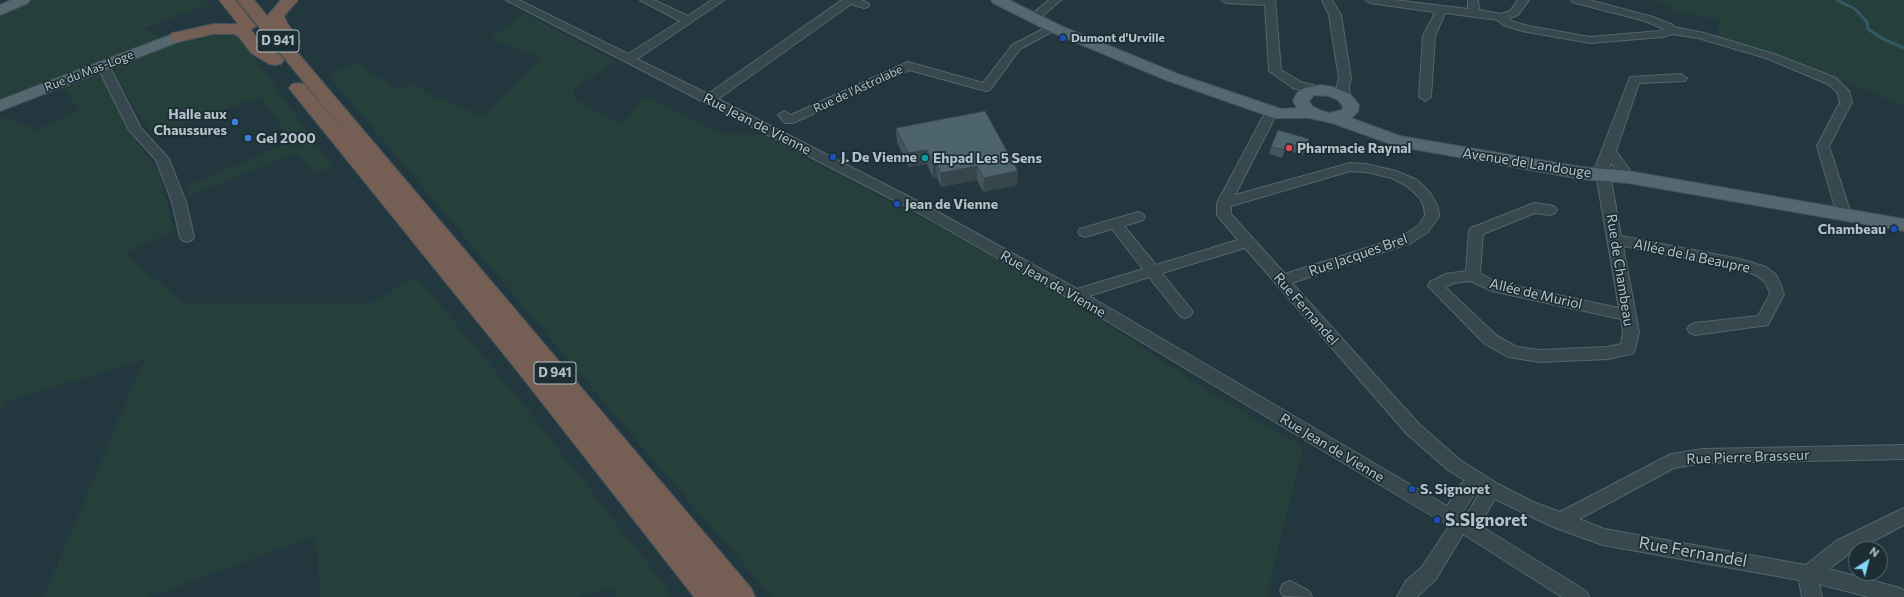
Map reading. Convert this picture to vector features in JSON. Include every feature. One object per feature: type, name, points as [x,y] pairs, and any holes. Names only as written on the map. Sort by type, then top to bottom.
[{"type":"highway","points":[[178,37],[221,17],[223,12],[216,0]]},
{"type":"highway","name":"D 941","points":[[227,0],[526,366],[711,597]]},
{"type":"highway","name":"D 941","points":[[244,0],[742,597]]},
{"type":"highway","points":[[290,0],[276,15],[279,23],[313,70],[312,82]]},
{"type":"highway","points":[[178,37],[213,29],[237,29],[245,33],[257,49],[275,60]]},
{"type":"main road","points":[[0,11],[22,0]]},
{"type":"main road","points":[[998,0],[1051,26],[1172,77],[1241,102],[1280,114],[1309,96],[1343,103]]},
{"type":"main road","name":"Rue du Mas-Loge","points":[[0,106],[178,37]]},
{"type":"main road","points":[[1309,96],[1322,117],[1343,103]]},
{"type":"main road","name":"Avenue de Landouge","points":[[1343,103],[1396,141],[1581,173],[1628,177],[1904,225]]},
{"type":"street","name":"Rue Jean de Vienne","points":[[511,0],[709,99],[920,208],[1075,295],[1459,523],[1579,597]]},
{"type":"street","points":[[524,6],[536,0]]},
{"type":"street","points":[[645,0],[688,20]]},
{"type":"street","points":[[629,59],[719,0]]},
{"type":"street","points":[[709,99],[850,0],[864,5]]},
{"type":"street","points":[[1034,18],[1056,0]]},
{"type":"street","points":[[1051,26],[1056,0]]},
{"type":"street","points":[[1226,0],[1270,1],[1275,71],[1309,96]]},
{"type":"street","points":[[1327,0],[1335,15],[1346,78],[1343,103]]},
{"type":"street","points":[[1370,0],[1502,17],[1514,13],[1524,0]]},
{"type":"street","points":[[1473,0],[1474,13]]},
{"type":"street","points":[[1576,0],[1648,19],[1667,26],[1670,30],[1700,35],[1770,56],[1832,81],[1843,91],[1846,102],[1823,146],[1844,214]]},
{"type":"street","points":[[1425,97],[1429,36],[1440,15],[1438,9]]},
{"type":"street","points":[[1502,17],[1507,23],[1526,29],[1590,40],[1663,34],[1670,30]]},
{"type":"street","name":"Rue de l'Astrolabe","points":[[784,115],[789,120],[908,66],[986,87],[1016,47],[1051,26]]},
{"type":"street","name":"Rue de l'Astrolabe","points":[[761,126],[898,61]]},
{"type":"street","points":[[103,66],[135,130],[162,158],[179,202],[187,237]]},
{"type":"street","name":"Rue de Chambeau","points":[[1473,275],[1451,278],[1435,286],[1492,340],[1514,353],[1540,356],[1608,353],[1628,348],[1631,332],[1602,168],[1634,80],[1681,78]]},
{"type":"street","points":[[1224,203],[1270,115],[1270,110]]},
{"type":"street","points":[[1609,151],[1628,177]]},
{"type":"street","name":"Rue Jacques Brel","points":[[1224,203],[1350,167],[1366,168],[1396,175],[1412,183],[1425,196],[1432,216],[1423,229],[1406,240],[1281,281]]},
{"type":"street","name":"Rue Fernandel","points":[[1224,203],[1224,215],[1413,429],[1434,449],[1475,479],[1492,489],[1559,521],[1603,537],[1766,565],[1835,579],[1900,597]]},
{"type":"street","name":"Allée de Muriol","points":[[1550,210],[1534,208],[1476,231],[1473,275],[1478,280],[1492,286],[1628,315]]},
{"type":"street","points":[[1085,232],[1138,217]]},
{"type":"street","points":[[1115,224],[1185,312]]},
{"type":"street","name":"Allée de la Beaupre","points":[[1615,240],[1740,264],[1761,271],[1772,280],[1777,294],[1763,321],[1695,329]]},
{"type":"street","points":[[1075,295],[1247,242]]},
{"type":"street","name":"Rue Pierre Brasseur","points":[[1559,521],[1672,461],[1703,456],[1904,452]]},
{"type":"street","points":[[1407,597],[1413,587],[1429,573],[1459,523],[1475,479]]},
{"type":"street","points":[[1459,523],[1492,489]]},
{"type":"street","points":[[1812,597],[1807,574],[1844,547],[1904,516]]},
{"type":"green space","points":[[38,0],[205,0],[211,8],[199,7],[142,29],[162,38],[152,44],[0,102],[0,18],[11,10]]},
{"type":"green space","points":[[1649,0],[1904,0],[1904,106],[1806,65],[1717,36],[1720,19],[1672,12],[1671,6]]},
{"type":"green space","points":[[523,13],[616,61],[573,89],[577,101],[623,125],[643,96],[721,134],[763,135],[1036,278],[1213,394],[1303,447],[1267,597],[772,597],[631,434],[329,76],[355,63],[399,90],[411,83],[435,97],[484,117],[542,59],[491,38]]},
{"type":"green space","points":[[225,32],[239,36],[333,167],[313,173],[295,153],[186,197],[188,186],[292,141],[260,97],[153,136],[113,73],[120,63],[175,43]]},
{"type":"green space","points":[[93,73],[101,76],[131,135],[159,172],[174,231],[125,253],[183,303],[370,303],[417,277],[530,413],[649,565],[672,597],[616,597],[617,586],[578,597],[321,597],[315,536],[148,597],[44,597],[144,360],[7,401],[0,413],[0,116],[37,130],[80,109],[60,86]]},
{"type":"building","points":[[985,111],[1018,171],[984,178],[977,166],[941,173],[936,163],[933,164],[927,150],[908,153],[896,128]]},
{"type":"building","points":[[1278,130],[1309,139],[1306,148],[1287,143],[1284,150],[1271,147]]},
{"type":"waterway","points":[[1837,0],[1855,9],[1867,22],[1868,29],[1883,39],[1904,48]]},
{"type":"place","name":"Dumont d'Urville","points":[[1063,38]]},
{"type":"place","name":"Halle aux Chaussures","points":[[235,122]]},
{"type":"place","name":"Gel 2000","points":[[248,138]]},
{"type":"place","name":"Pharmacie Raynal","points":[[1289,148]]},
{"type":"place","name":"J. De Vienne","points":[[833,157]]},
{"type":"place","name":"Ehpad Les 5 Sens","points":[[925,158]]},
{"type":"place","name":"Jean de Vienne","points":[[897,204]]},
{"type":"place","name":"Chambeau","points":[[1894,229]]},
{"type":"place","name":"S. Signoret","points":[[1412,489]]},
{"type":"place","name":"S.SIgnoret","points":[[1437,520]]}]
